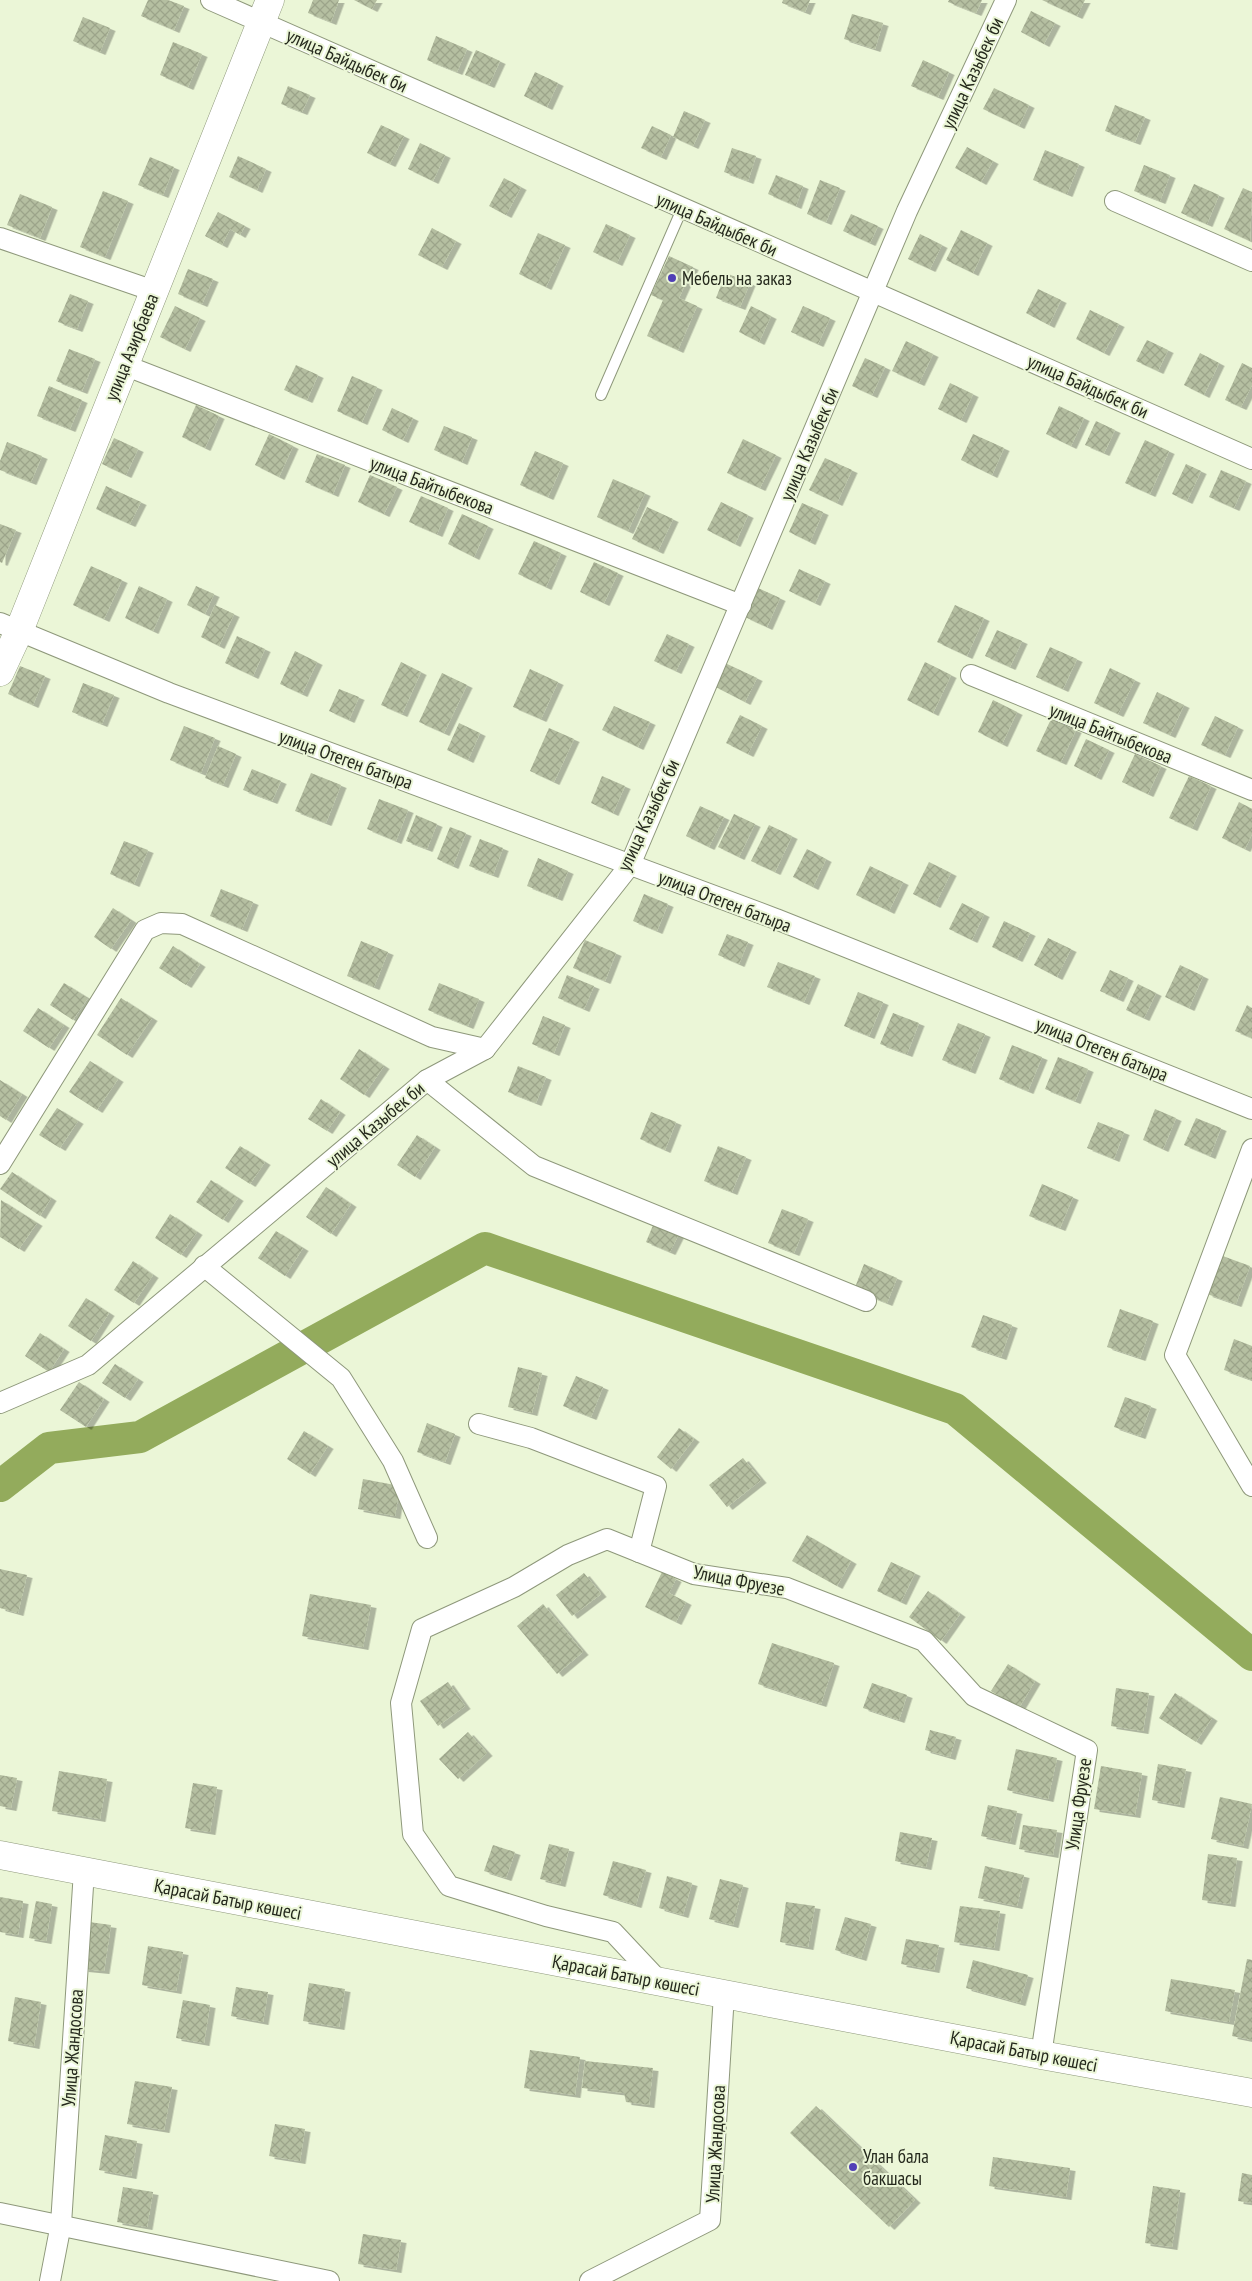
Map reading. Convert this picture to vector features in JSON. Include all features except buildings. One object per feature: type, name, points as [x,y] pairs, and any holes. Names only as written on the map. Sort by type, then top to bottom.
[{"type":"main road","name":"улица Азирбаева","points":[[0,672],[9,627],[124,365],[265,11]]},
{"type":"main road","name":"Қарасай Батыр көшесі","points":[[0,1855],[1041,2055],[1252,2093]]},
{"type":"street","name":"улица Байдыбек би","points":[[211,0],[265,11],[682,209],[1252,459]]},
{"type":"street","name":"улица Казыбек би","points":[[0,1403],[88,1365],[427,1080],[484,1049],[630,865],[907,211],[1006,0]]},
{"type":"street","points":[[1115,202],[1252,261]]},
{"type":"street","points":[[0,238],[154,291]]},
{"type":"street","name":"улица Байтыбекова","points":[[124,365],[740,605]]},
{"type":"street","name":"улица Отеген батыра","points":[[9,627],[169,693],[776,919],[1252,1109]]},
{"type":"street","name":"улица Байтыбекова","points":[[971,676],[1252,790]]},
{"type":"street","points":[[0,1164],[145,930],[161,923],[182,924],[432,1037],[484,1049]]},
{"type":"street","points":[[427,1080],[534,1166],[866,1301]]},
{"type":"street","points":[[1252,1150],[1175,1355],[1252,1486]]},
{"type":"street","points":[[204,1266],[341,1378],[393,1461],[427,1538]]},
{"type":"street","points":[[479,1424],[531,1438],[656,1486],[640,1552]]},
{"type":"street","name":"Улица Фруезе","points":[[658,1981],[613,1932],[546,1916],[449,1886],[413,1834],[400,1703],[422,1629],[514,1587],[568,1555],[608,1539],[694,1574],[787,1588],[924,1641],[974,1696],[1087,1750],[1041,2055]]},
{"type":"street","name":"Улица Жандосова","points":[[50,2281],[61,2224],[84,1871]]},
{"type":"street","name":"Улица Жандосова","points":[[590,2281],[710,2220],[724,1994]]},
{"type":"street","points":[[0,2213],[61,2224],[329,2281]]},
{"type":"lane","points":[[601,396],[682,209]]},
{"type":"waterway","points":[[0,1486],[49,1448],[140,1437],[485,1248],[955,1409],[1252,1655]]},
{"type":"place","name":"Мебель на заказ","points":[[672,278]]},
{"type":"place","name":"Улан бала бакшасы","points":[[853,2167]]}]
